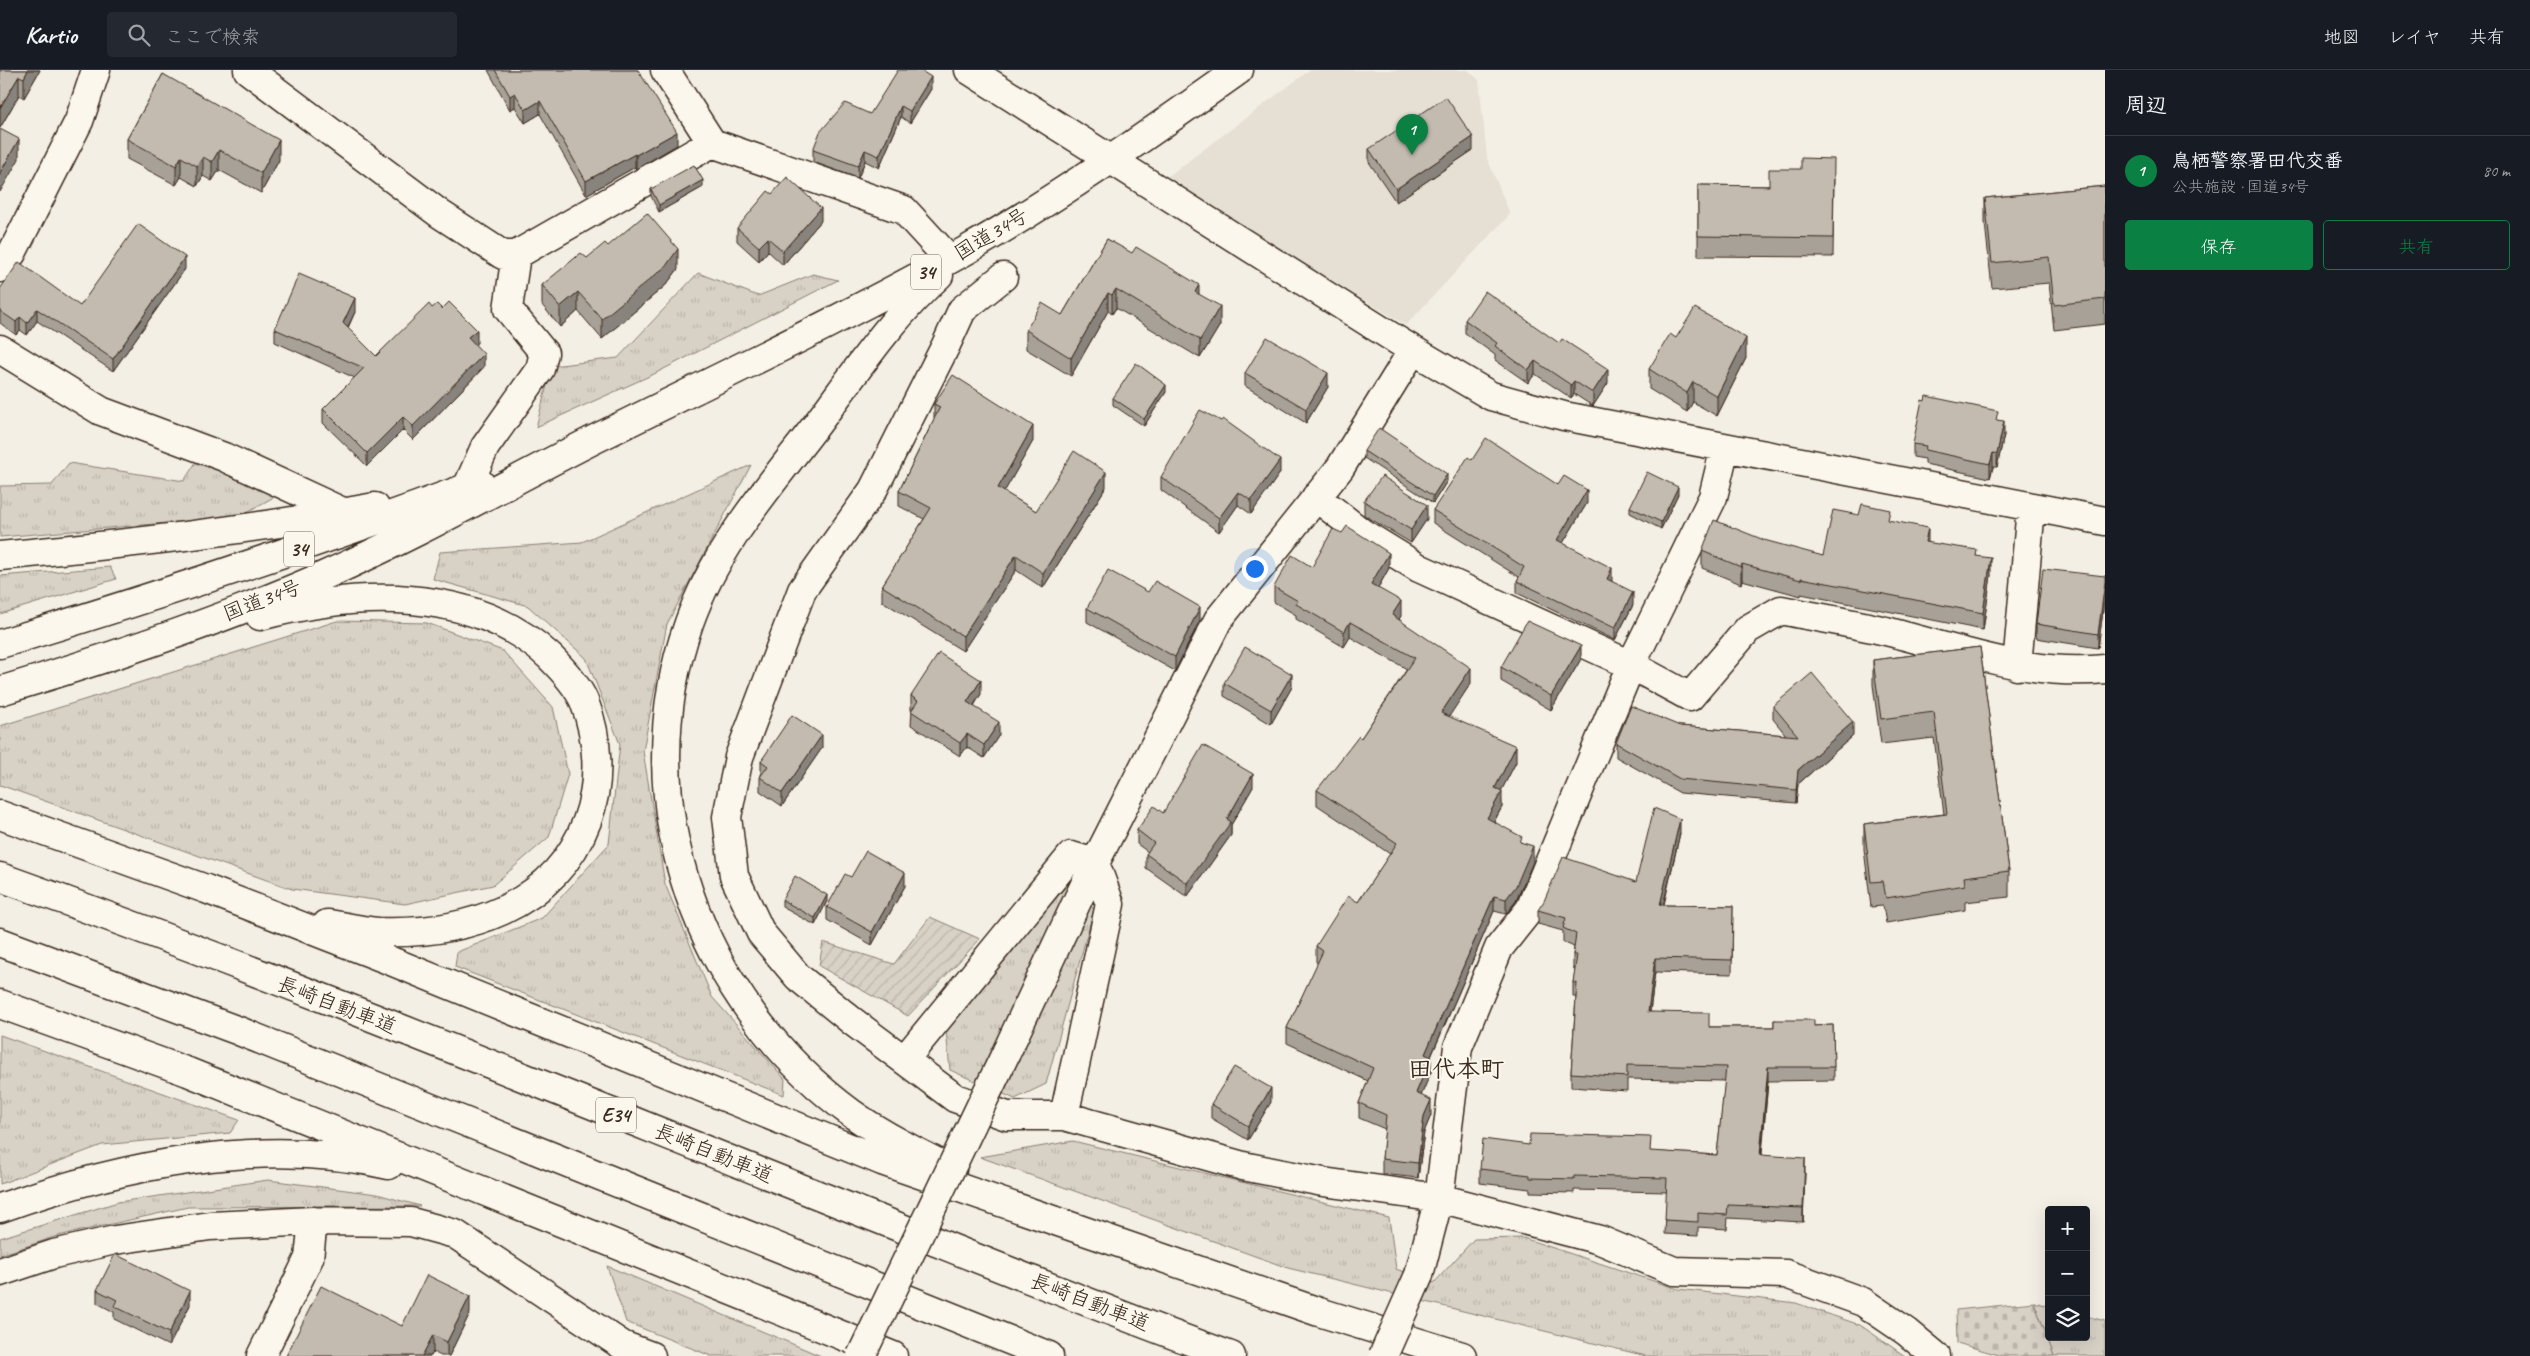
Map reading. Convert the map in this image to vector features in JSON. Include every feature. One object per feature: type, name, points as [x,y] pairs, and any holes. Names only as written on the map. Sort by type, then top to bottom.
[{"type":"main road","points":[[0,268],[12,253],[79,121],[96,70]]},
{"type":"main road","points":[[248,70],[440,214],[503,254],[516,255],[712,143]]},
{"type":"main road","points":[[665,70],[712,143],[904,210],[958,255],[918,294],[887,330],[751,509],[716,563],[689,623],[674,680],[667,737],[668,790],[675,844],[690,899],[712,952],[736,994],[766,1035],[803,1071],[851,1113],[915,1152],[1053,1219]]},
{"type":"main road","points":[[969,70],[1413,350],[1491,396],[1564,416],[2105,521]]},
{"type":"main road","name":"国道34号","points":[[0,691],[81,667],[224,616],[322,577],[410,536],[593,440],[812,332],[958,255],[1110,160],[1239,70]]},
{"type":"main road","points":[[0,556],[129,544],[286,523],[459,490],[485,447],[540,369],[544,353],[508,309],[516,255]]},
{"type":"main road","points":[[1003,277],[962,310],[873,490],[802,590],[739,757],[727,817],[734,876],[761,933],[798,977],[852,1022],[905,1059],[955,1098],[1007,1116],[1064,1116],[1243,1166],[1323,1182],[1439,1198],[1600,1240],[1674,1271],[1786,1274],[1862,1302],[1907,1332],[1936,1356]]},
{"type":"main road","points":[[0,349],[100,411],[224,457],[345,512]]},
{"type":"main road","points":[[861,1356],[1095,863],[1218,620],[1340,468],[1413,350]]},
{"type":"main road","name":"国道34号","points":[[0,644],[237,570],[593,440]]},
{"type":"main road","points":[[1383,1356],[1419,1275],[1439,1198],[1458,1047],[1499,948],[1530,910],[1631,665],[1713,497],[1725,447]]},
{"type":"main road","points":[[1316,497],[1362,532],[1419,568],[1631,665],[1690,696],[1748,629],[1781,610],[1884,630],[2017,666],[2090,671],[2105,669]]},
{"type":"main road","points":[[2017,666],[2031,507]]},
{"type":"main road","points":[[81,667],[286,609],[343,601],[386,599],[428,601],[468,610],[505,624],[536,645],[563,670],[583,700],[593,734],[597,770],[594,801],[591,810],[581,835],[563,864],[539,890],[505,910],[466,924],[425,930],[377,932],[322,923],[206,889]]},
{"type":"main road","points":[[0,815],[206,889],[386,959],[882,1161],[1310,1309],[1462,1356]]},
{"type":"main road","points":[[905,1059],[1071,856],[1095,863]]},
{"type":"main road","points":[[1064,1116],[1110,904],[1095,863]]},
{"type":"main road","name":"長崎自動車道","points":[[0,877],[251,971],[1059,1291],[1231,1356]]},
{"type":"main road","points":[[0,942],[239,1031],[1050,1356]]},
{"type":"main road","points":[[0,1004],[188,1072],[893,1356]]},
{"type":"main road","points":[[0,1208],[60,1187],[124,1170],[189,1160],[252,1154],[314,1154],[369,1160],[463,1182]]},
{"type":"main road","points":[[261,1356],[309,1258],[313,1222]]},
{"type":"main road","points":[[0,1272],[54,1254],[115,1240],[210,1226],[313,1222],[411,1222],[454,1234],[622,1344],[651,1356]]},
{"type":"shaded area","points":[[1310,70],[1468,70],[1479,80],[1487,158],[1510,214],[1406,325],[1163,180]]},
{"type":"green space","points":[[698,273],[758,296],[813,274],[838,280],[654,374],[536,427],[552,366],[618,358]]},
{"type":"green space","points":[[198,459],[281,493],[238,517],[0,537],[0,486],[52,485],[69,463],[184,481]]},
{"type":"green space","points":[[751,465],[667,624],[643,751],[665,884],[712,997],[785,1079],[784,1095],[455,967],[457,952],[542,918],[609,844],[620,744],[586,658],[528,606],[433,579],[440,552],[582,542]]},
{"type":"green space","points":[[110,567],[116,579],[0,614],[0,576]]},
{"type":"green space","points":[[337,621],[427,623],[503,651],[553,707],[568,774],[549,837],[493,885],[405,904],[292,889],[0,785],[0,726]]},
{"type":"green space","points":[[1068,884],[1094,909],[1046,1084],[1015,1099],[950,1070],[946,1030]]},
{"type":"green space","points":[[930,917],[980,939],[908,1016],[819,966],[823,942],[894,964]]},
{"type":"green space","points":[[0,1035],[239,1120],[230,1133],[102,1145],[0,1184]]},
{"type":"green space","points":[[1073,1141],[1389,1218],[1396,1269],[1434,1283],[1474,1239],[1523,1238],[1678,1289],[1796,1303],[1860,1325],[1905,1356],[1646,1356],[1288,1268],[980,1157]]},
{"type":"green space","points":[[268,1180],[377,1194],[420,1206],[188,1207],[58,1236],[0,1255],[0,1238],[118,1202]]},
{"type":"green space","points":[[607,1266],[821,1356],[711,1356],[626,1322]]},
{"type":"green space","points":[[2034,1302],[2045,1305],[2045,1332]]},
{"type":"green space","points":[[2034,1302],[2045,1332],[2045,1341],[2048,1341],[2054,1356],[2002,1356],[1957,1343],[1956,1310]]},
{"type":"green space","points":[[2090,1317],[2105,1321],[2105,1356],[2054,1356],[2048,1341],[2090,1341]]},
{"type":"building","points":[[0,70],[28,70],[24,78],[19,76],[0,108]]},
{"type":"building","points":[[495,70],[638,70],[677,132],[586,181],[540,101],[525,110],[515,93],[510,96]]},
{"type":"building","points":[[898,70],[920,70],[931,77],[910,111],[901,106],[879,156],[865,150],[858,166],[813,150],[820,132],[845,103],[870,114]]},
{"type":"building","points":[[163,74],[279,140],[261,173],[219,150],[212,162],[203,157],[197,166],[181,157],[176,166],[127,139]]},
{"type":"building","points":[[1446,97],[1473,137],[1396,189],[1369,149]]},
{"type":"building","points":[[0,129],[19,139],[0,173]]},
{"type":"building","points":[[1801,158],[1834,159],[1833,238],[1698,236],[1698,185],[1769,186],[1769,169],[1801,169]]},
{"type":"building","points":[[694,165],[703,180],[659,205],[651,189]]},
{"type":"building","points":[[787,177],[821,208],[783,251],[768,238],[759,247],[737,228],[768,191],[772,194]]},
{"type":"building","points":[[2105,186],[2105,299],[2054,305],[2049,257],[1992,263],[1985,198]]},
{"type":"building","points":[[647,213],[678,249],[666,266],[602,319],[578,292],[560,307],[542,285],[581,253],[587,258],[605,243],[608,246]]},
{"type":"building","points":[[138,224],[185,257],[113,359],[37,309],[27,323],[20,317],[16,322],[0,311],[0,289],[19,262],[80,306]]},
{"type":"building","points":[[1107,239],[1132,253],[1136,247],[1199,285],[1195,292],[1220,306],[1200,340],[1116,289],[1112,295],[1108,293],[1071,358],[1026,330],[1042,303],[1062,315]]},
{"type":"building","points":[[299,274],[355,298],[343,323],[376,356],[429,304],[432,308],[437,304],[442,309],[449,302],[477,330],[468,337],[484,354],[413,426],[403,417],[367,453],[323,409],[364,368],[275,329]]},
{"type":"building","points":[[1485,291],[1559,343],[1562,339],[1608,369],[1593,392],[1574,381],[1571,385],[1535,361],[1528,370],[1495,346],[1497,343],[1465,320]]},
{"type":"building","points":[[1695,308],[1746,338],[1717,396],[1693,382],[1687,393],[1649,369],[1670,334],[1676,338]]},
{"type":"building","points":[[1267,337],[1328,373],[1306,409],[1245,373]]},
{"type":"building","points":[[1136,363],[1166,385],[1144,419],[1113,398]]},
{"type":"building","points":[[953,375],[1033,426],[998,488],[1036,511],[1074,451],[1106,472],[1043,573],[1016,555],[963,636],[882,586],[931,508],[899,491],[940,407],[934,404]]},
{"type":"building","points":[[1926,396],[1998,411],[1996,420],[2004,421],[1997,454],[1993,453],[1990,464],[1925,450],[1926,446],[1913,444],[1922,400],[1925,401]]},
{"type":"building","points":[[1200,410],[1221,421],[1223,419],[1280,460],[1251,500],[1238,492],[1219,518],[1161,477]]},
{"type":"building","points":[[1379,428],[1447,474],[1433,496],[1364,451]]},
{"type":"building","points":[[1486,438],[1558,485],[1564,476],[1587,490],[1557,540],[1612,568],[1607,579],[1633,592],[1615,628],[1517,581],[1524,567],[1433,510],[1468,457],[1472,460]]},
{"type":"building","points":[[1647,472],[1678,487],[1661,522],[1630,507]]},
{"type":"building","points":[[1382,476],[1427,505],[1411,530],[1364,501]]},
{"type":"building","points":[[1862,504],[1890,510],[1888,520],[1928,528],[1925,542],[1977,550],[1976,556],[1991,558],[1983,613],[1801,578],[1801,580],[1742,564],[1741,567],[1702,551],[1714,520],[1764,540],[1823,556],[1833,510],[1859,515]]},
{"type":"building","points":[[1347,526],[1389,553],[1371,584],[1401,601],[1392,615],[1471,668],[1441,713],[1516,746],[1495,788],[1502,791],[1487,818],[1522,837],[1520,842],[1533,846],[1516,886],[1506,899],[1494,896],[1425,1054],[1431,1057],[1416,1093],[1431,1100],[1424,1116],[1418,1163],[1382,1159],[1386,1115],[1359,1103],[1373,1068],[1287,1028],[1323,951],[1316,946],[1348,896],[1358,902],[1397,843],[1317,790],[1359,736],[1361,738],[1415,658],[1350,622],[1344,632],[1296,604],[1298,601],[1274,587],[1292,555],[1312,567],[1333,529],[1342,533]]},
{"type":"building","points":[[2043,569],[2105,576],[2098,634],[2036,624]]},
{"type":"building","points":[[1108,570],[1148,592],[1155,581],[1200,607],[1175,657],[1087,608]]},
{"type":"building","points":[[1527,621],[1581,646],[1551,696],[1501,667]]},
{"type":"building","points":[[1245,647],[1292,674],[1271,710],[1224,683]]},
{"type":"building","points":[[1980,647],[2009,871],[1964,877],[1965,885],[1886,898],[1883,881],[1871,882],[1864,824],[1947,814],[1934,712],[1881,719],[1873,660]]},
{"type":"building","points":[[939,653],[981,680],[967,702],[999,722],[984,745],[967,734],[960,743],[911,711],[918,701],[911,696]]},
{"type":"building","points":[[1812,673],[1853,722],[1798,770],[1796,790],[1680,779],[1616,743],[1631,706],[1680,726],[1798,736],[1773,706]]},
{"type":"building","points":[[792,715],[822,735],[782,793],[760,777],[768,766],[761,761]]},
{"type":"building","points":[[1203,745],[1253,774],[1227,819],[1231,822],[1187,883],[1146,854],[1154,843],[1137,830],[1154,806],[1163,813]]},
{"type":"building","points":[[1654,808],[1680,819],[1660,905],[1733,906],[1732,960],[1655,958],[1648,1012],[1709,1013],[1709,1027],[1774,1027],[1774,1020],[1814,1020],[1814,1026],[1833,1025],[1834,1067],[1768,1067],[1760,1155],[1805,1158],[1803,1208],[1728,1205],[1727,1215],[1698,1213],[1698,1222],[1665,1220],[1667,1178],[1574,1176],[1574,1179],[1530,1178],[1530,1175],[1480,1169],[1483,1139],[1529,1145],[1530,1134],[1651,1137],[1650,1151],[1717,1155],[1726,1067],[1627,1065],[1627,1077],[1571,1073],[1577,983],[1573,983],[1577,955],[1573,955],[1576,934],[1563,928],[1566,918],[1538,910],[1544,901],[1563,857],[1636,882]]},
{"type":"building","points":[[866,851],[905,873],[872,932],[827,907],[845,874],[851,877]]},
{"type":"building","points":[[795,876],[827,895],[815,918],[782,900]]},
{"type":"building","points":[[1234,1067],[1271,1088],[1248,1126],[1211,1104]]},
{"type":"building","points":[[115,1254],[190,1291],[169,1333],[114,1306],[117,1300],[97,1290]]},
{"type":"building","points":[[427,1275],[470,1296],[447,1342],[433,1335],[422,1356],[286,1356],[321,1286],[402,1326]]},
{"type":"place","name":"鳥栖警察署田代交番","points":[[1412,155]]},
{"type":"district","name":"田代本町","points":[[1456,1069]]}]
